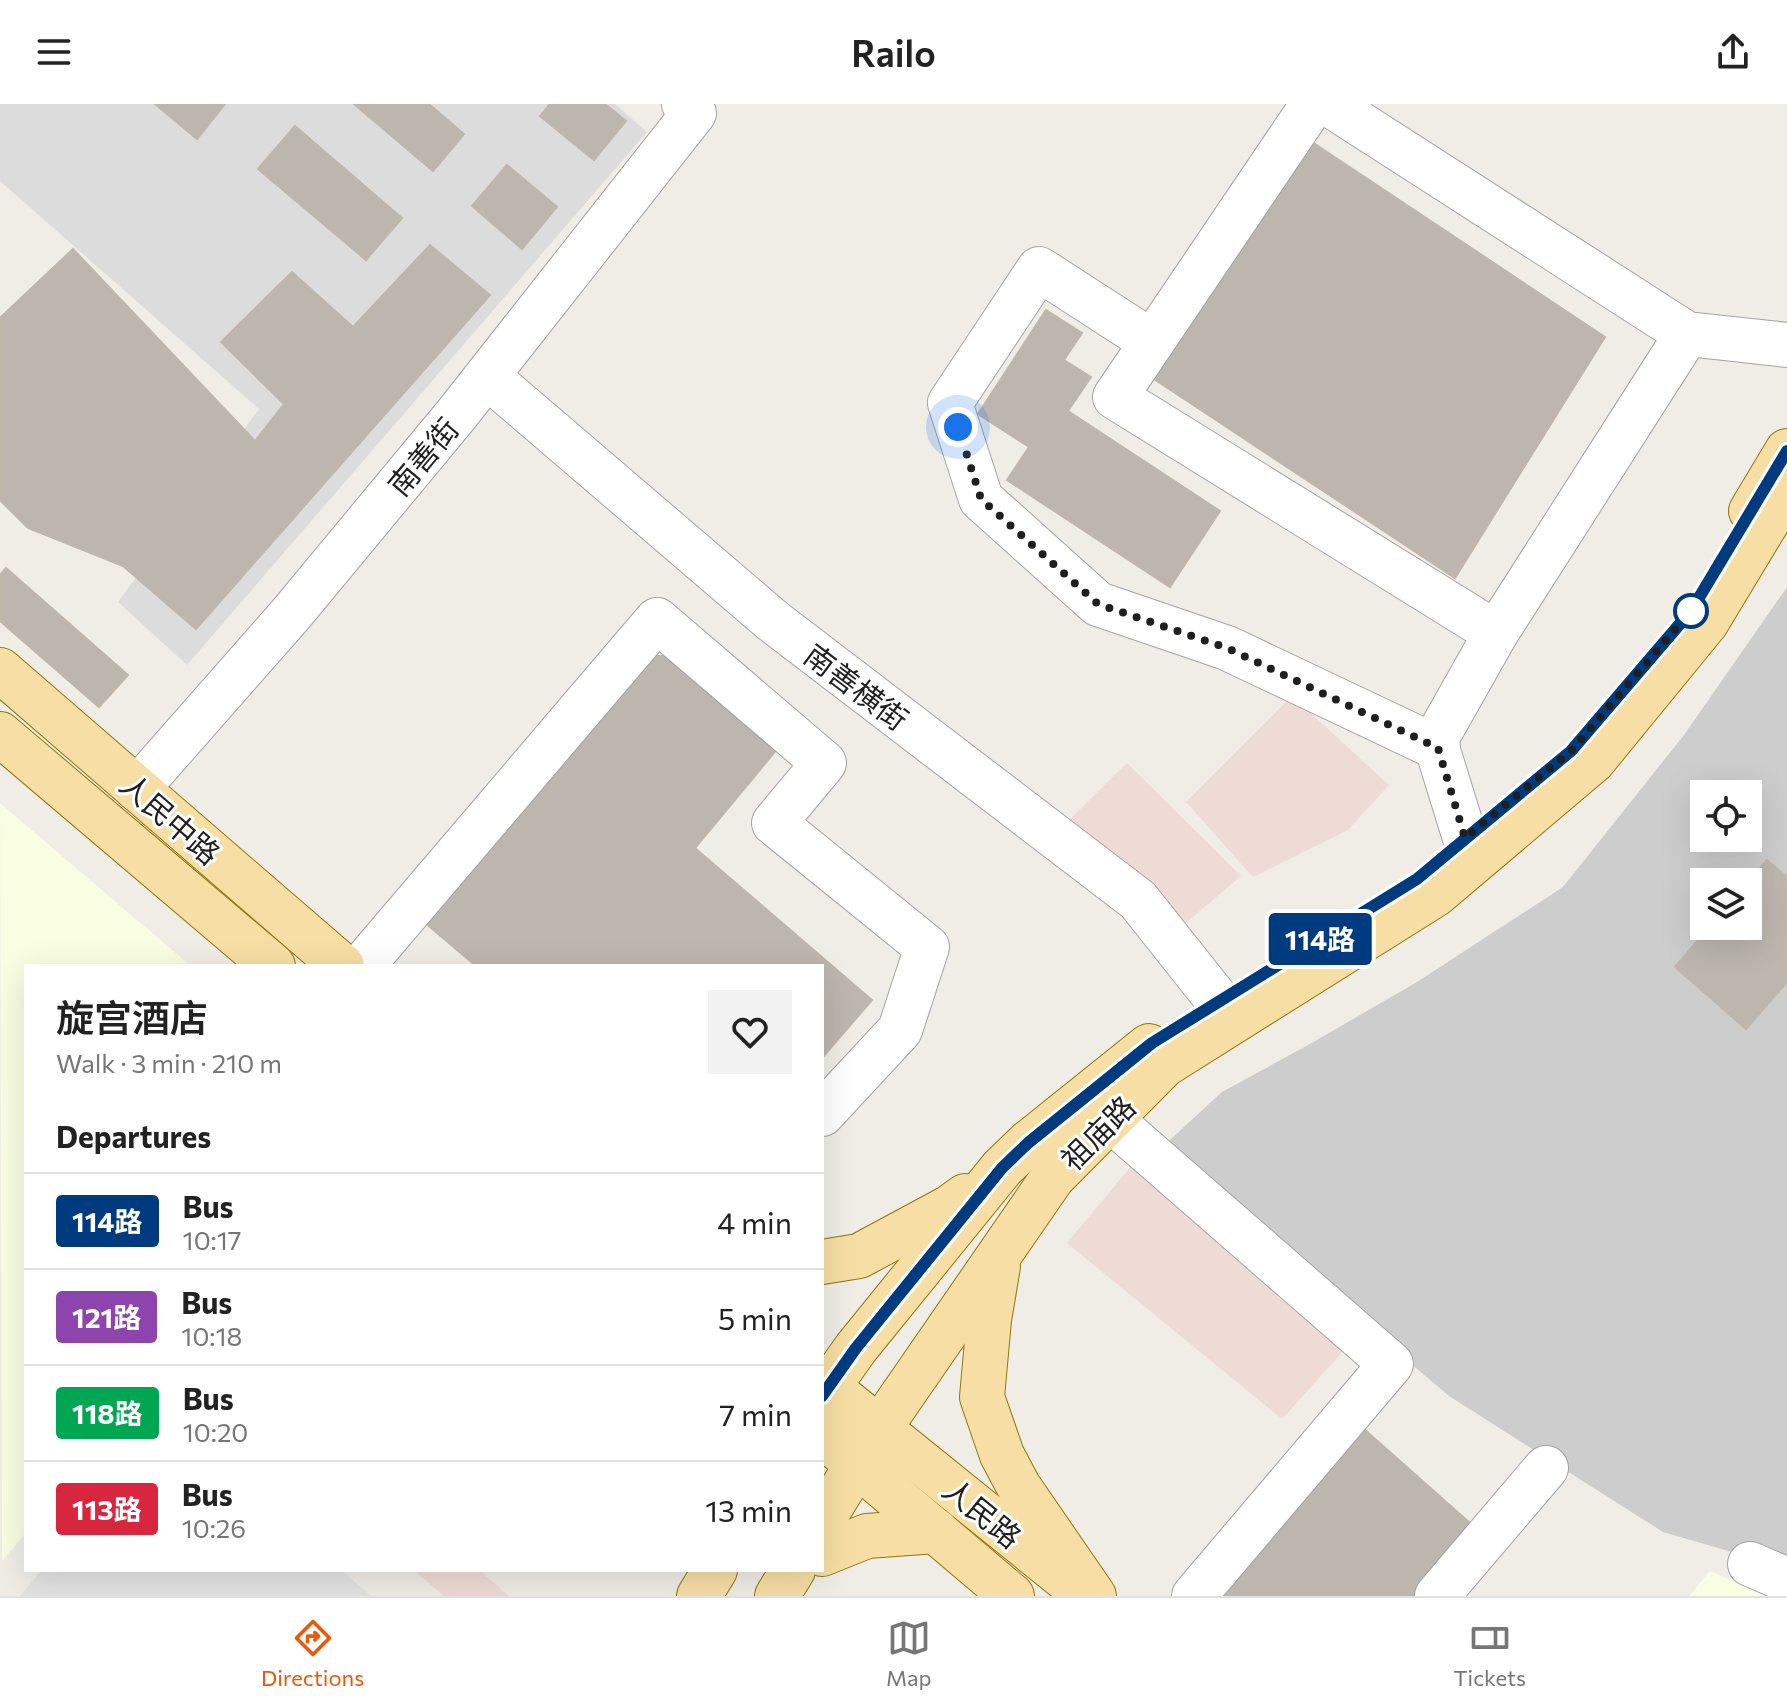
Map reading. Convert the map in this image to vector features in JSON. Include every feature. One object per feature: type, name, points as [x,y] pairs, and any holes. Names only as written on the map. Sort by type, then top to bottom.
[{"type":"main road","name":"祖庙路","points":[[824,1389],[1002,1168],[1028,1143],[1152,1043],[1417,879],[1571,751],[1691,611],[1787,451]]},
{"type":"main road","name":"祖庙路","points":[[824,1518],[868,1446],[1053,1177],[1164,1065],[1436,894],[1593,761],[1706,623],[1787,489]]},
{"type":"main road","name":"人民中路","points":[[0,670],[340,964]]},
{"type":"main road","name":"人民中路","points":[[0,734],[271,964]]},
{"type":"main road","points":[[824,1262],[859,1256],[950,1207],[1002,1168]]},
{"type":"main road","points":[[1000,1254],[989,1320],[982,1397],[1002,1455],[1019,1487],[1094,1596]]},
{"type":"main road","points":[[824,1389],[868,1446]]},
{"type":"main road","name":"人民路","points":[[824,1435],[868,1446],[1086,1596]]},
{"type":"main road","name":"人民路","points":[[868,1446],[936,1531],[1012,1596]]},
{"type":"main road","points":[[824,1553],[867,1536],[936,1531]]},
{"type":"main road","points":[[699,1596],[712,1572]]},
{"type":"main road","points":[[777,1596],[792,1572]]},
{"type":"street","points":[[1313,104],[1115,397],[1496,633]]},
{"type":"street","points":[[1329,104],[1687,334],[1787,345]]},
{"type":"street","name":"南善街","points":[[137,789],[291,614],[487,376],[689,109]]},
{"type":"street","points":[[1152,342],[1039,269],[950,403],[981,499],[1098,604],[1227,648],[1438,748]]},
{"type":"street","points":[[1465,838],[1435,741],[1496,633],[1687,334]]},
{"type":"street","name":"南善横街","points":[[487,376],[773,621],[1138,900],[1219,1002]]},
{"type":"street","points":[[364,964],[657,620],[824,763],[774,823],[927,947],[900,1030],[824,1112]]},
{"type":"street","points":[[1110,1119],[1391,1364],[1194,1596]]},
{"type":"street","points":[[1437,1596],[1546,1468]]},
{"type":"shaded area","points":[[0,104],[615,104],[647,132],[187,665],[118,602],[259,409],[0,181]]},
{"type":"shaded area","points":[[1787,587],[1787,1568],[1663,1532],[1449,1396],[1159,1150],[1222,1092],[1417,982],[1563,887],[1684,735]]},
{"type":"shaded area","points":[[1292,696],[1389,785],[1348,830],[1253,877],[1186,802]]},
{"type":"shaded area","points":[[1127,763],[1241,876],[1175,932],[1067,822]]},
{"type":"shaded area","points":[[0,803],[189,964],[24,964],[24,1535],[2,1561]]},
{"type":"shaded area","points":[[1133,1164],[1347,1347],[1282,1419],[1067,1243]]},
{"type":"shaded area","points":[[1710,1571],[1768,1596],[1689,1596]]},
{"type":"shaded area","points":[[40,1572],[343,1572],[371,1596],[20,1596]]},
{"type":"shaded area","points":[[416,1572],[481,1572],[509,1596],[444,1596]]},
{"type":"building","points":[[155,104],[225,104],[197,139]]},
{"type":"building","points":[[354,104],[429,104],[464,134],[433,171]]},
{"type":"building","points":[[550,104],[605,104],[626,121],[594,160],[540,116]]},
{"type":"building","points":[[295,126],[402,218],[366,260],[258,169]]},
{"type":"building","points":[[1309,140],[1605,337],[1455,578],[1154,379]]},
{"type":"building","points":[[507,165],[557,207],[522,249],[472,206]]},
{"type":"building","points":[[430,245],[490,295],[196,629],[123,566],[28,528],[0,500],[0,318],[73,249],[255,441],[284,404],[221,342],[292,272],[353,327]]},
{"type":"building","points":[[1046,310],[1082,333],[1064,360],[1091,377],[1068,411],[1220,511],[1170,587],[1007,480],[1029,447],[978,414]]},
{"type":"building","points":[[6,568],[128,675],[99,707],[0,621],[0,575]]},
{"type":"building","points":[[650,656],[674,656],[783,742],[695,848],[872,1000],[824,1056],[824,964],[474,964],[424,922]]},
{"type":"building","points":[[1767,860],[1787,877],[1787,982],[1746,1029],[1675,967],[1698,940],[1762,940],[1760,868]]},
{"type":"building","points":[[1365,1430],[1479,1531],[1424,1596],[1218,1596]]},
{"type":"bus line","name":"114路","points":[[824,1393],[856,1348],[1002,1168],[1028,1143],[1152,1043],[1417,879],[1571,751],[1691,611],[1787,451]]},
{"type":"route","points":[[958,427],[981,499],[1098,604],[1227,648],[1438,748],[1465,838],[1571,751],[1691,611]]}]
